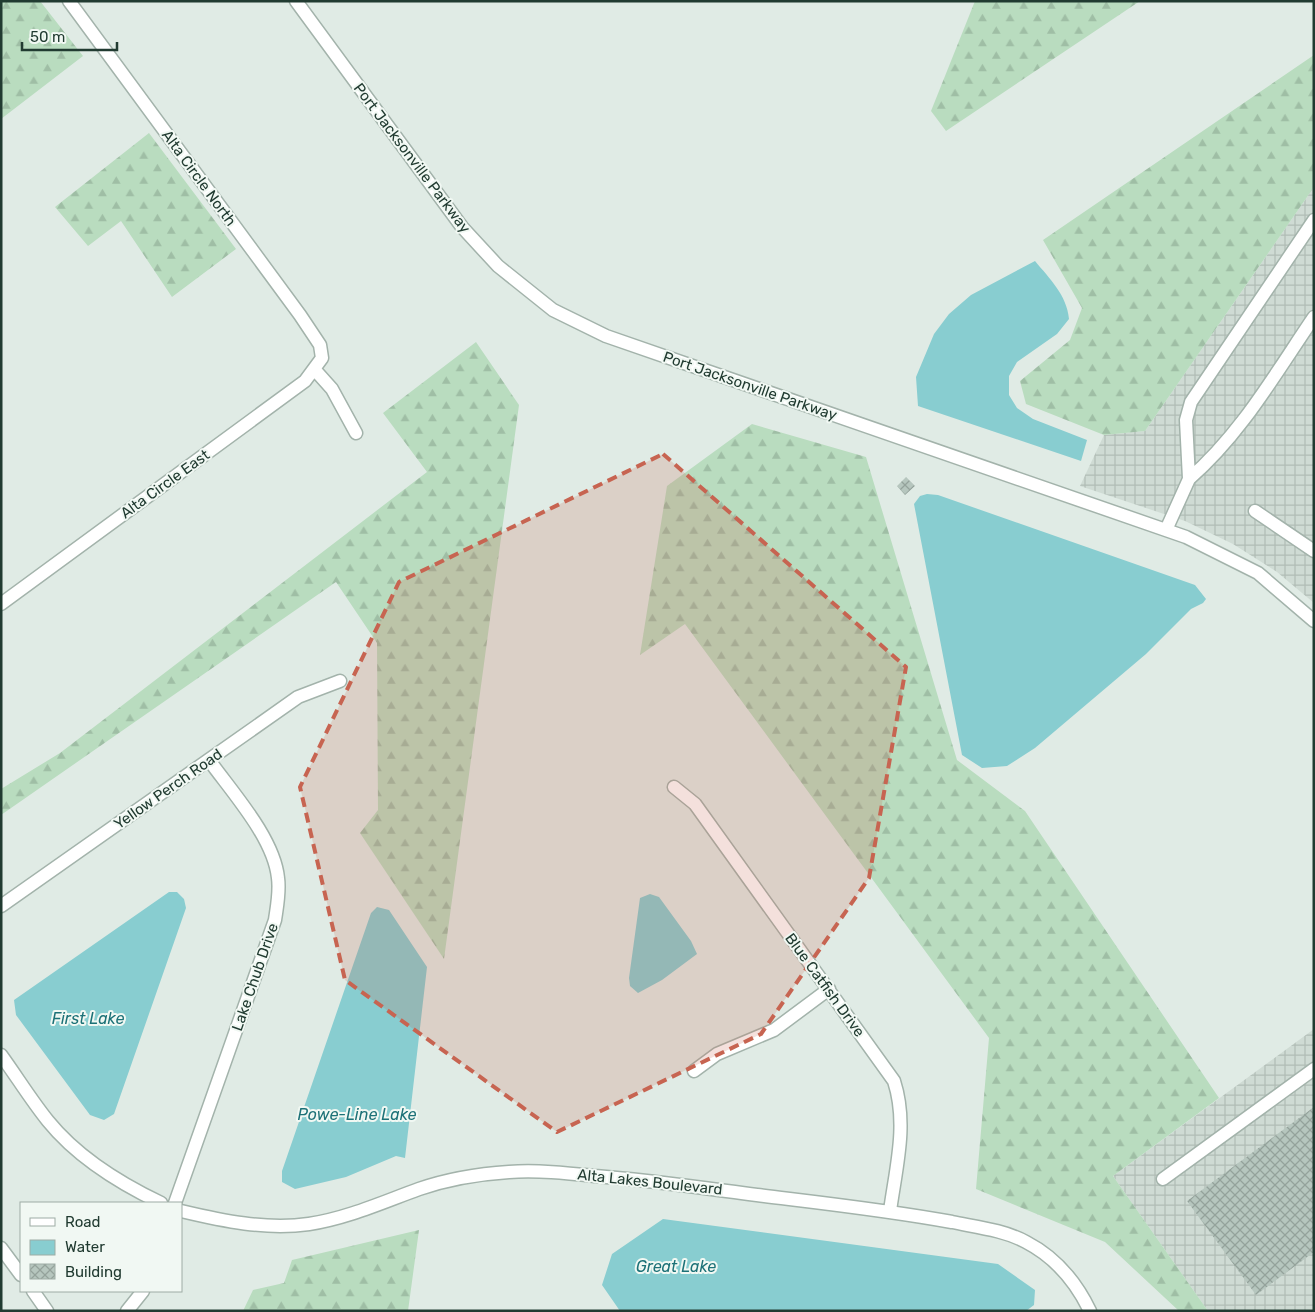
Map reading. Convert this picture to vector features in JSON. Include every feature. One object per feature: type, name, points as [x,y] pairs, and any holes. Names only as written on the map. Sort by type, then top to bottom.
[{"type":"street","name":"Alta Circle North","points":[[69,1],[300,315],[320,345],[322,358]]},
{"type":"street","name":"Port Jacksonville Parkway","points":[[296,1],[462,227],[498,266],[554,310],[606,336],[1186,537],[1258,574],[1314,622]]},
{"type":"street","points":[[1166,530],[1188,479],[1186,420],[1191,402],[1314,220]]},
{"type":"street","points":[[1188,479],[1212,458],[1240,426],[1314,317]]},
{"type":"street","name":"Alta Circle East","points":[[1,604],[305,381],[315,370],[322,358]]},
{"type":"street","points":[[315,370],[332,389],[356,433]]},
{"type":"street","points":[[1256,511],[1314,551]]},
{"type":"street","name":"Yellow Perch Road","points":[[1,906],[298,697],[340,681]]},
{"type":"street","name":"Lake Chub Drive","points":[[175,1202],[275,920],[278,899],[278,877],[266,843],[209,760]]},
{"type":"street","name":"Blue Catfish Drive","points":[[674,788],[695,804],[894,1081],[902,1125],[890,1211]]},
{"type":"street","points":[[694,1071],[718,1054],[774,1030],[829,990]]},
{"type":"street","points":[[1,1055],[48,1121],[80,1153],[127,1186],[159,1202]]},
{"type":"street","points":[[1163,1179],[1314,1069]]},
{"type":"street","name":"Alta Lakes Boulevard","points":[[182,1211],[246,1224],[283,1226],[310,1224],[371,1207],[422,1188],[470,1176],[512,1172],[559,1172],[611,1177],[890,1211],[996,1231],[1025,1241],[1047,1255],[1064,1271],[1081,1293],[1090,1311]]},
{"type":"street","points":[[1,1248],[20,1274]]},
{"type":"street","points":[[34,1292],[47,1311]]},
{"type":"street","points":[[128,1311],[142,1292]]},
{"type":"highlighted area","points":[[663,454],[906,667],[869,878],[761,1034],[557,1132],[345,980],[300,787],[399,582]]},
{"type":"shaded area","points":[[1314,187],[1314,603],[1277,572],[1233,544],[1185,521],[1080,486],[1104,435],[1145,431]]},
{"type":"shaded area","points":[[1314,1029],[1314,1311],[1208,1311],[1113,1176]]},
{"type":"green space","points":[[1,1],[40,1],[83,56],[1,119]]},
{"type":"green space","points":[[975,1],[1140,1],[946,131],[931,111]]},
{"type":"green space","points":[[1314,55],[1314,187],[1145,431],[1104,435],[1026,404],[1020,381],[1070,340],[1082,308],[1043,240]]},
{"type":"green space","points":[[149,133],[236,249],[172,297],[121,221],[88,246],[55,207]]},
{"type":"green space","points":[[476,342],[519,405],[444,959],[360,833],[378,810],[377,643],[336,582],[1,815],[1,789],[60,753],[427,472],[383,413]]},
{"type":"green space","points":[[752,424],[866,457],[957,760],[1025,811],[1219,1098],[1113,1176],[1208,1311],[1179,1311],[1105,1242],[976,1189],[989,1038],[685,624],[640,655],[667,486]]},
{"type":"green space","points":[[419,1230],[408,1311],[243,1311],[253,1290],[284,1283],[292,1260]]},
{"type":"water","points":[[1035,261],[1061,295],[1068,310],[1069,319],[1057,334],[1017,362],[1009,376],[1009,395],[1017,408],[1033,419],[1087,440],[1081,461],[918,406],[916,377],[934,334],[949,314],[971,295]]},
{"type":"water","points":[[927,494],[938,495],[1195,585],[1206,599],[1203,603],[1191,609],[1146,654],[1035,748],[1007,766],[982,768],[962,755],[914,504],[920,496]]},
{"type":"water","name":"First Lake","points":[[169,892],[177,892],[184,899],[186,908],[114,1114],[104,1120],[90,1115],[16,1015],[14,1000]]},
{"type":"water","points":[[650,894],[659,897],[691,941],[697,954],[662,980],[638,993],[630,986],[629,978],[640,898]]},
{"type":"water","name":"Powe-Line Lake","points":[[377,907],[389,910],[427,967],[405,1158],[396,1156],[346,1177],[295,1189],[282,1182],[282,1171],[371,913]]},
{"type":"water","name":"Great Lake","points":[[663,1219],[998,1264],[1035,1290],[1034,1305],[1026,1311],[620,1311],[602,1285],[612,1254]]},
{"type":"building","points":[[906,477],[915,486],[905,495],[897,486]]},
{"type":"building","points":[[1314,1107],[1314,1252],[1256,1295],[1187,1201]]}]
